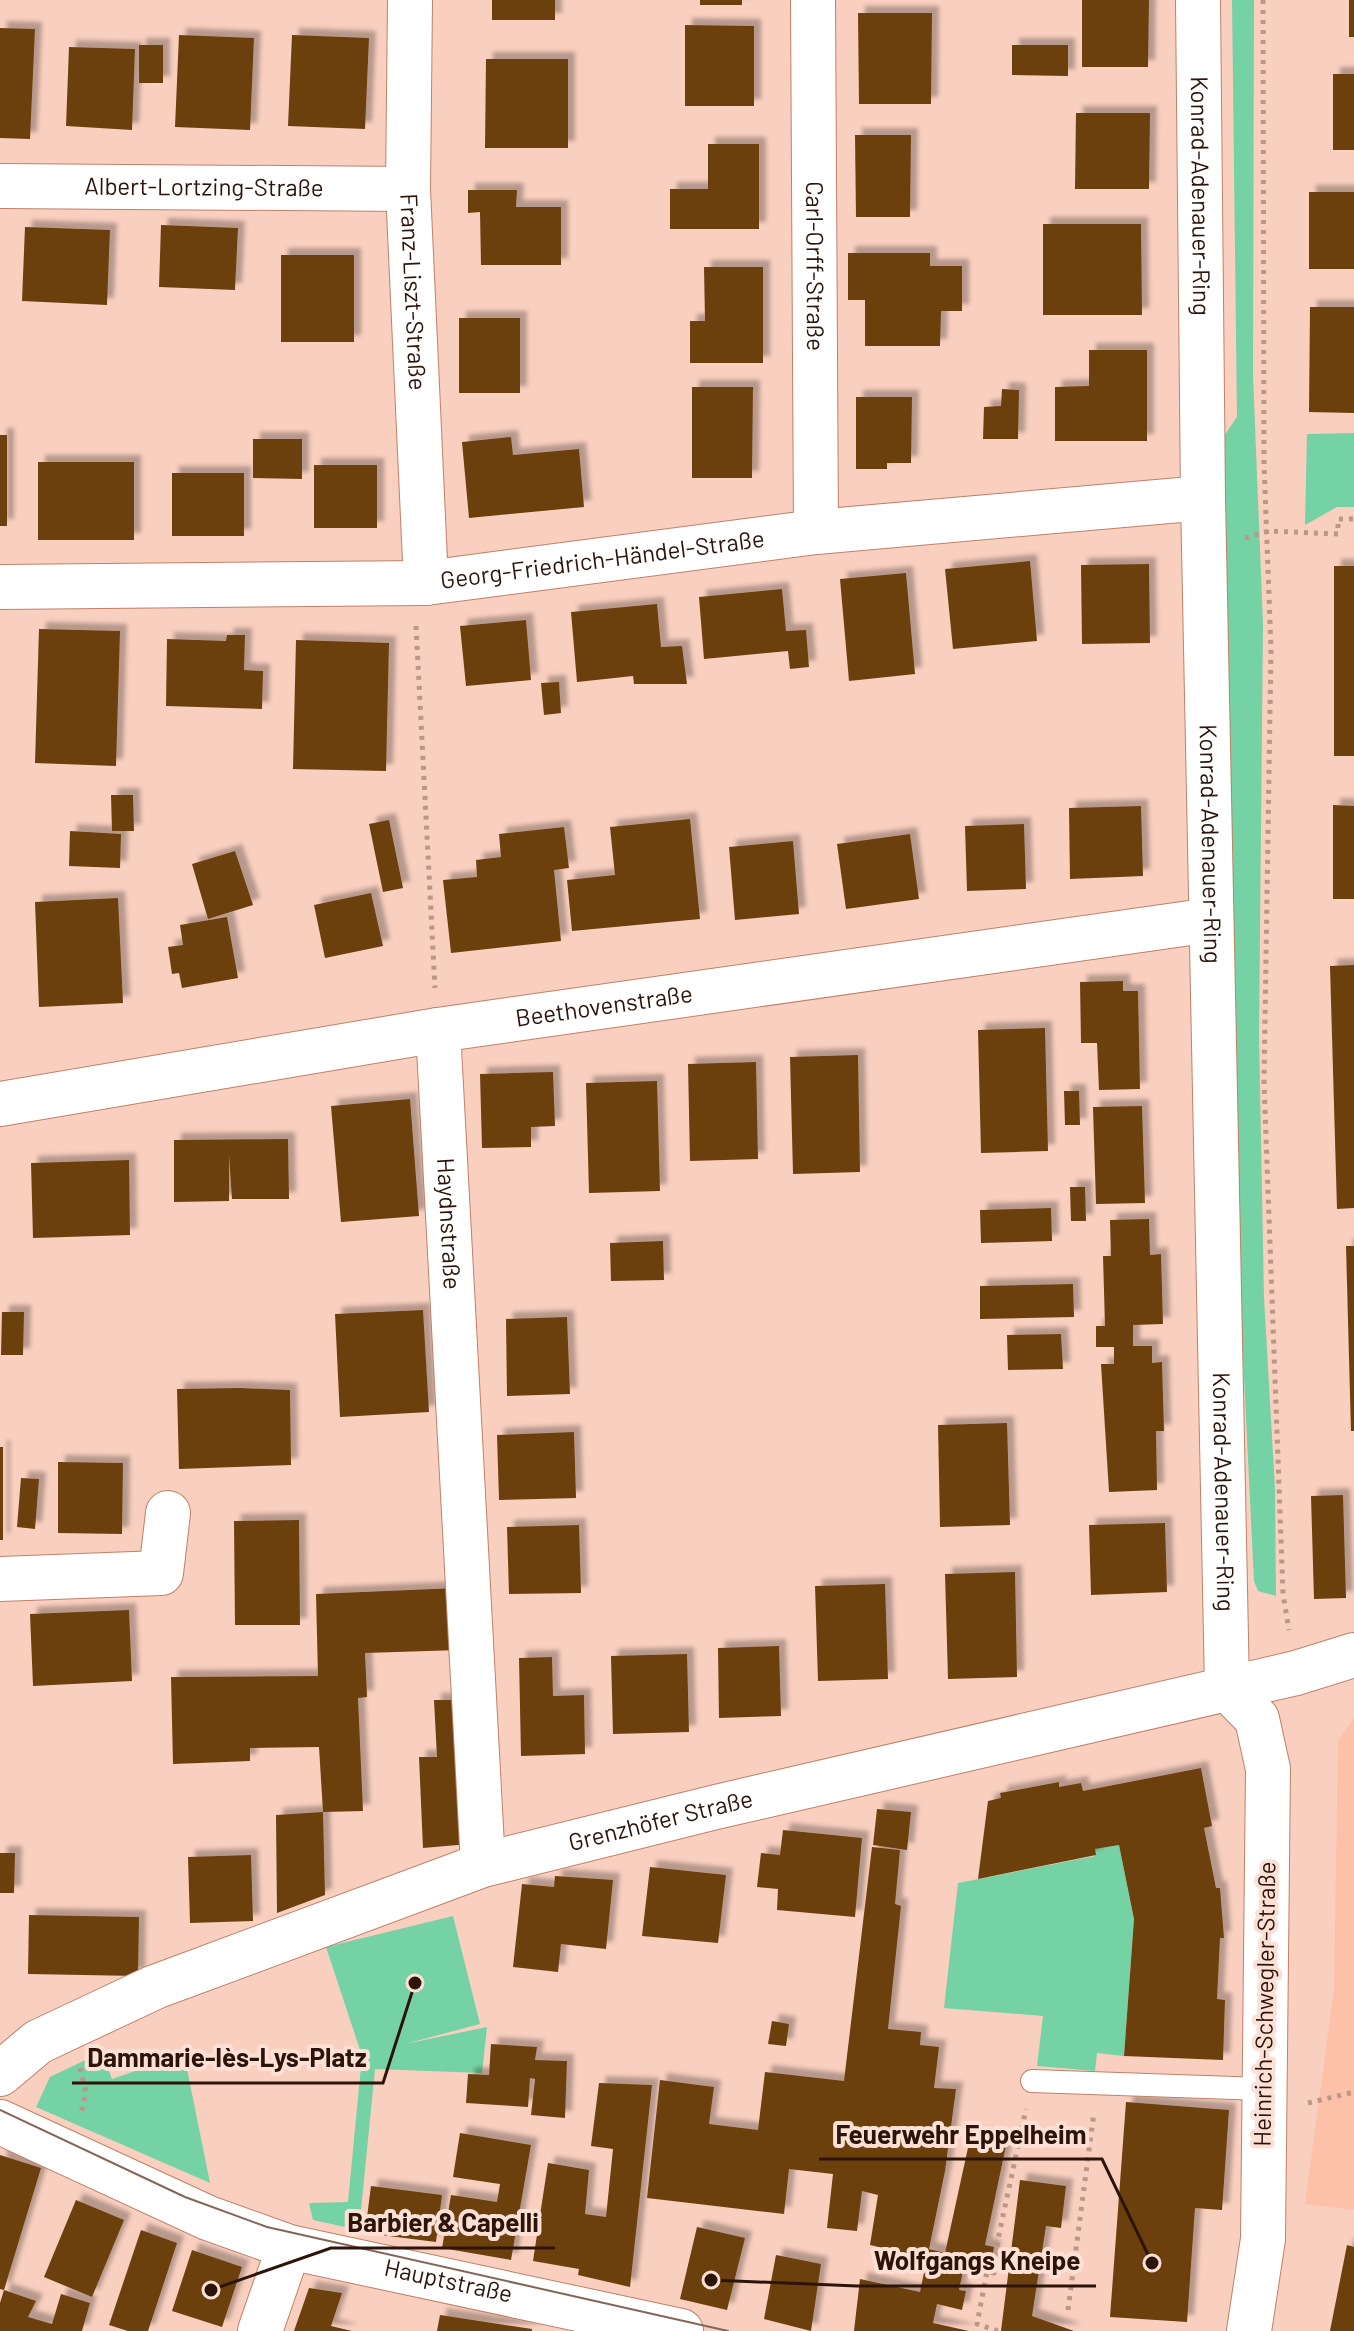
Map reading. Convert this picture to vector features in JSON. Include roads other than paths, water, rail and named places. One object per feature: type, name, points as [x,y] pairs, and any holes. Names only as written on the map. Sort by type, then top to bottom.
[{"type":"street","name":"Franz-Liszt-Straße","points":[[410,0],[408,189],[426,583]]},
{"type":"street","name":"Carl-Orff-Straße","points":[[813,0],[816,532]]},
{"type":"street","name":"Konrad-Adenauer-Ring","points":[[1198,0],[1203,498],[1227,1688]]},
{"type":"street","name":"Albert-Lortzing-Straße","points":[[0,186],[408,189]]},
{"type":"street","name":"Georg-Friedrich-Händel-Straße","points":[[0,587],[426,583],[816,532],[1203,498]]},
{"type":"street","name":"Beethovenstraße","points":[[0,1104],[438,1030],[1211,920]]},
{"type":"street","name":"Haydnstraße","points":[[438,1030],[483,1865]]},
{"type":"street","points":[[0,1579],[161,1573],[168,1513]]},
{"type":"street","name":"Grenzhöfer Straße","points":[[0,2074],[38,2042],[155,1987],[483,1865],[716,1807],[1296,1673],[1354,1655]]},
{"type":"street","name":"Heinrich-Schwegler-Straße","points":[[1227,1688],[1257,1719],[1268,1769],[1263,2239],[1249,2331]]},
{"type":"street","name":"Hauptstraße","points":[[0,2122],[208,2218],[289,2247],[681,2331]]},
{"type":"street","points":[[260,2331],[289,2247]]},
{"type":"lane","points":[[1032,2081],[1263,2089]]},
{"type":"tram line","points":[[0,2110],[185,2197],[267,2227],[728,2331]]},
{"type":"place","name":"Dammarie-lès-Lys-Platz","points":[[415,1983]]},
{"type":"place","name":"Feuerwehr Eppelheim","points":[[1152,2263]]},
{"type":"place","name":"Wolfgangs Kneipe","points":[[711,2280]]},
{"type":"place","name":"Barbier & Capelli","points":[[211,2290]]}]
